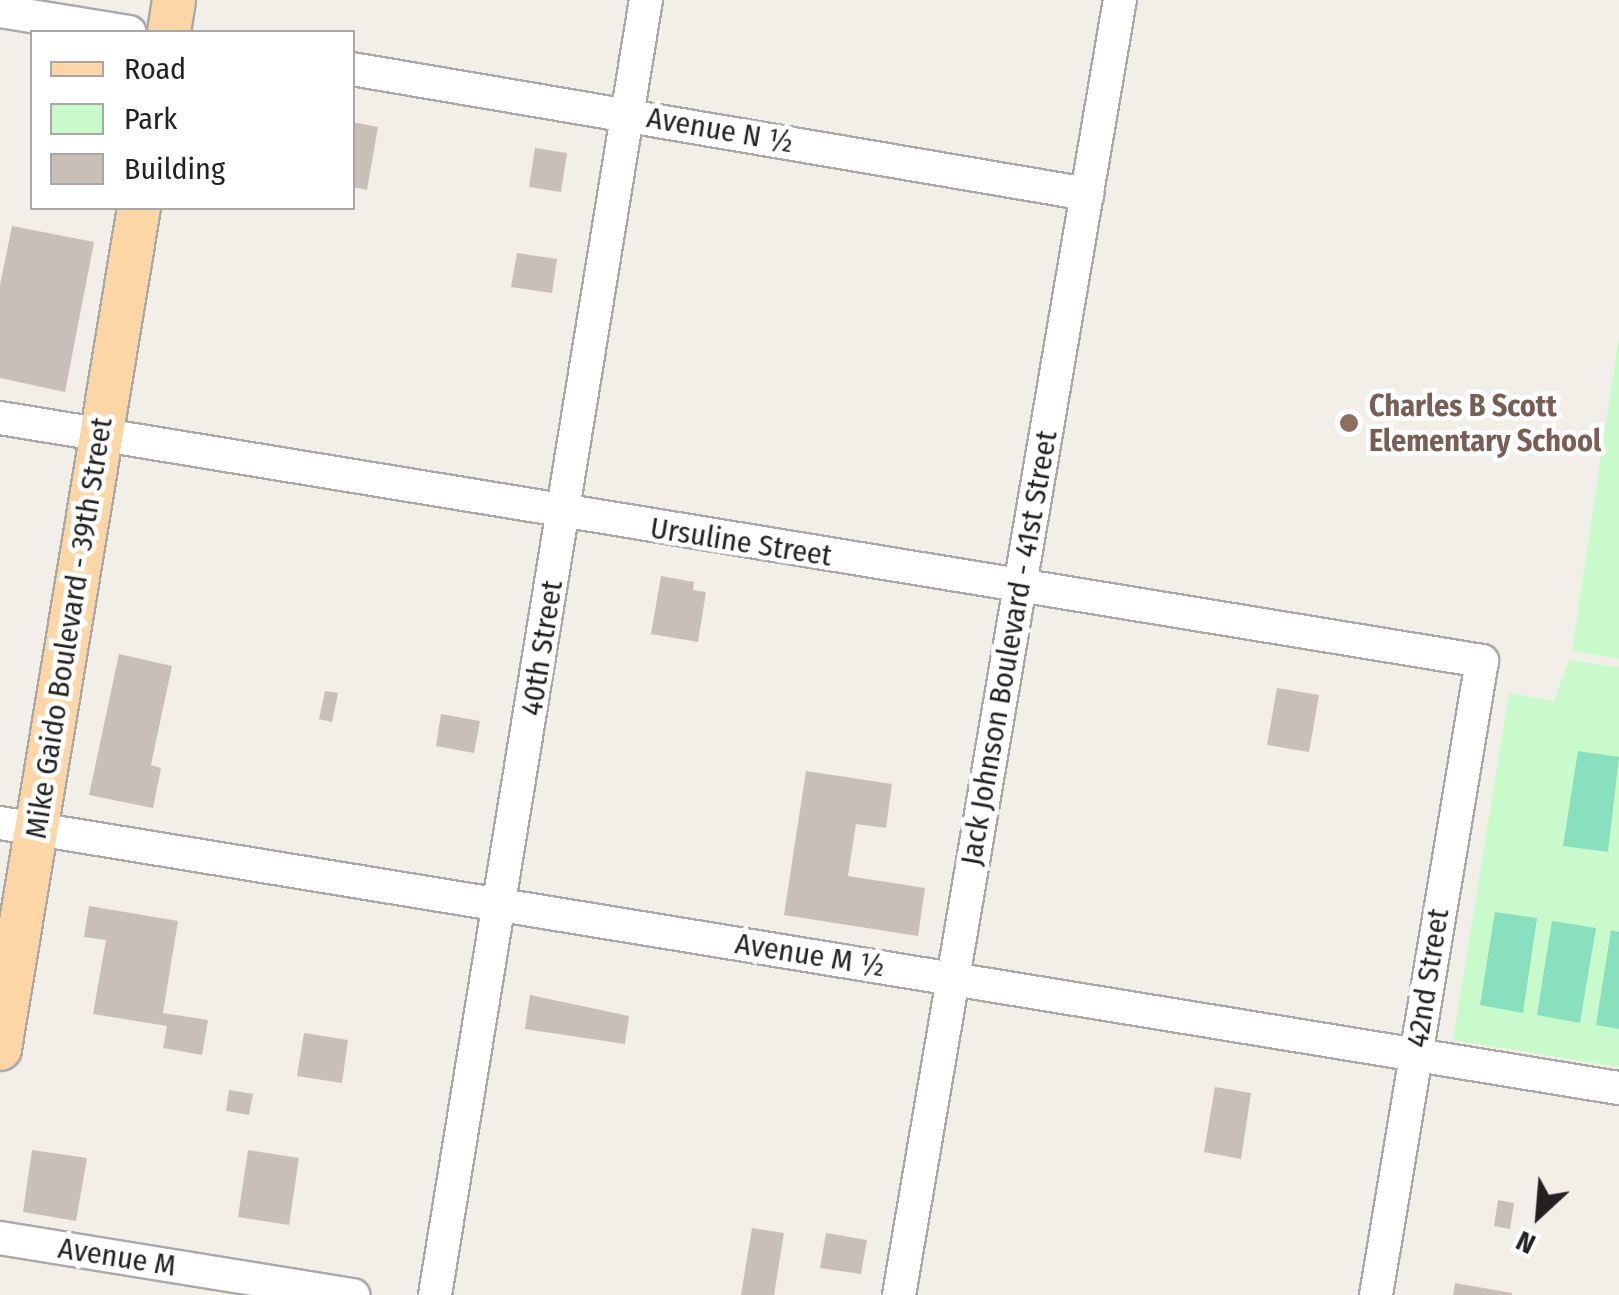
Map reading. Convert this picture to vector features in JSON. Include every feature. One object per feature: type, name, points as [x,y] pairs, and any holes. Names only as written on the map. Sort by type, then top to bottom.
[{"type":"main road","points":[[169,30],[174,0]]},
{"type":"main road","name":"Mike Gaido Boulevard - 39th Street","points":[[0,1049],[18,826],[101,435],[139,210]]},
{"type":"street","name":"40th Street","points":[[435,1295],[646,0]]},
{"type":"street","name":"Jack Johnson Boulevard - 41st Street","points":[[898,1295],[1120,0]]},
{"type":"street","points":[[0,11],[116,30]]},
{"type":"street","name":"Avenue N ½","points":[[355,69],[1087,194]]},
{"type":"street","name":"Ursuline Street","points":[[0,418],[562,514],[1482,661]]},
{"type":"street","name":"42nd Street","points":[[1376,1295],[1482,661]]},
{"type":"street","name":"Avenue M ½","points":[[18,826],[1619,1088]]},
{"type":"street","name":"Avenue M","points":[[0,1238],[353,1295]]},
{"type":"green space","points":[[1619,336],[1619,659],[1572,651]]},
{"type":"green space","points":[[1569,660],[1619,667],[1619,1067],[1453,1040],[1509,693],[1554,701]]},
{"type":"green space","points":[[1578,751],[1619,757],[1608,852],[1563,846]]},
{"type":"green space","points":[[1495,912],[1537,918],[1523,1013],[1480,1005]]},
{"type":"green space","points":[[1552,921],[1596,928],[1580,1023],[1537,1015]]},
{"type":"green space","points":[[1611,930],[1619,932],[1619,1029],[1596,1025]]},
{"type":"building","points":[[355,123],[378,127],[367,190],[355,188]]},
{"type":"building","points":[[535,148],[567,153],[561,192],[529,187]]},
{"type":"building","points":[[12,226],[94,242],[65,392],[0,378],[0,285]]},
{"type":"building","points":[[517,253],[557,259],[552,293],[511,287]]},
{"type":"building","points":[[661,576],[694,582],[693,590],[706,592],[698,642],[651,634]]},
{"type":"building","points":[[119,654],[172,666],[151,765],[161,768],[153,808],[89,795]]},
{"type":"building","points":[[1277,688],[1319,695],[1309,752],[1267,745]]},
{"type":"building","points":[[325,691],[338,693],[332,722],[319,719]]},
{"type":"building","points":[[441,714],[480,721],[474,753],[436,746]]},
{"type":"building","points":[[806,771],[892,784],[886,828],[856,824],[848,876],[925,888],[918,936],[784,915]]},
{"type":"building","points":[[89,906],[178,921],[163,1013],[208,1020],[202,1055],[163,1048],[167,1026],[93,1014],[106,940],[84,937]]},
{"type":"building","points":[[530,995],[629,1016],[625,1044],[525,1029]]},
{"type":"building","points":[[304,1033],[348,1040],[342,1083],[297,1076]]},
{"type":"building","points":[[1215,1087],[1251,1093],[1241,1159],[1204,1152]]},
{"type":"building","points":[[229,1090],[253,1094],[249,1115],[226,1111]]},
{"type":"building","points":[[32,1150],[87,1158],[76,1221],[23,1212]]},
{"type":"building","points":[[248,1150],[299,1158],[289,1225],[238,1217]]},
{"type":"building","points":[[1498,1200],[1514,1203],[1510,1229],[1494,1226]]},
{"type":"building","points":[[752,1228],[784,1233],[774,1295],[741,1295]]},
{"type":"building","points":[[826,1233],[867,1240],[861,1274],[820,1268]]},
{"type":"building","points":[[1455,1283],[1512,1293],[1512,1295],[1453,1295]]},
{"type":"place","name":"Charles B Scott Elementary School","points":[[1349,423]]}]
